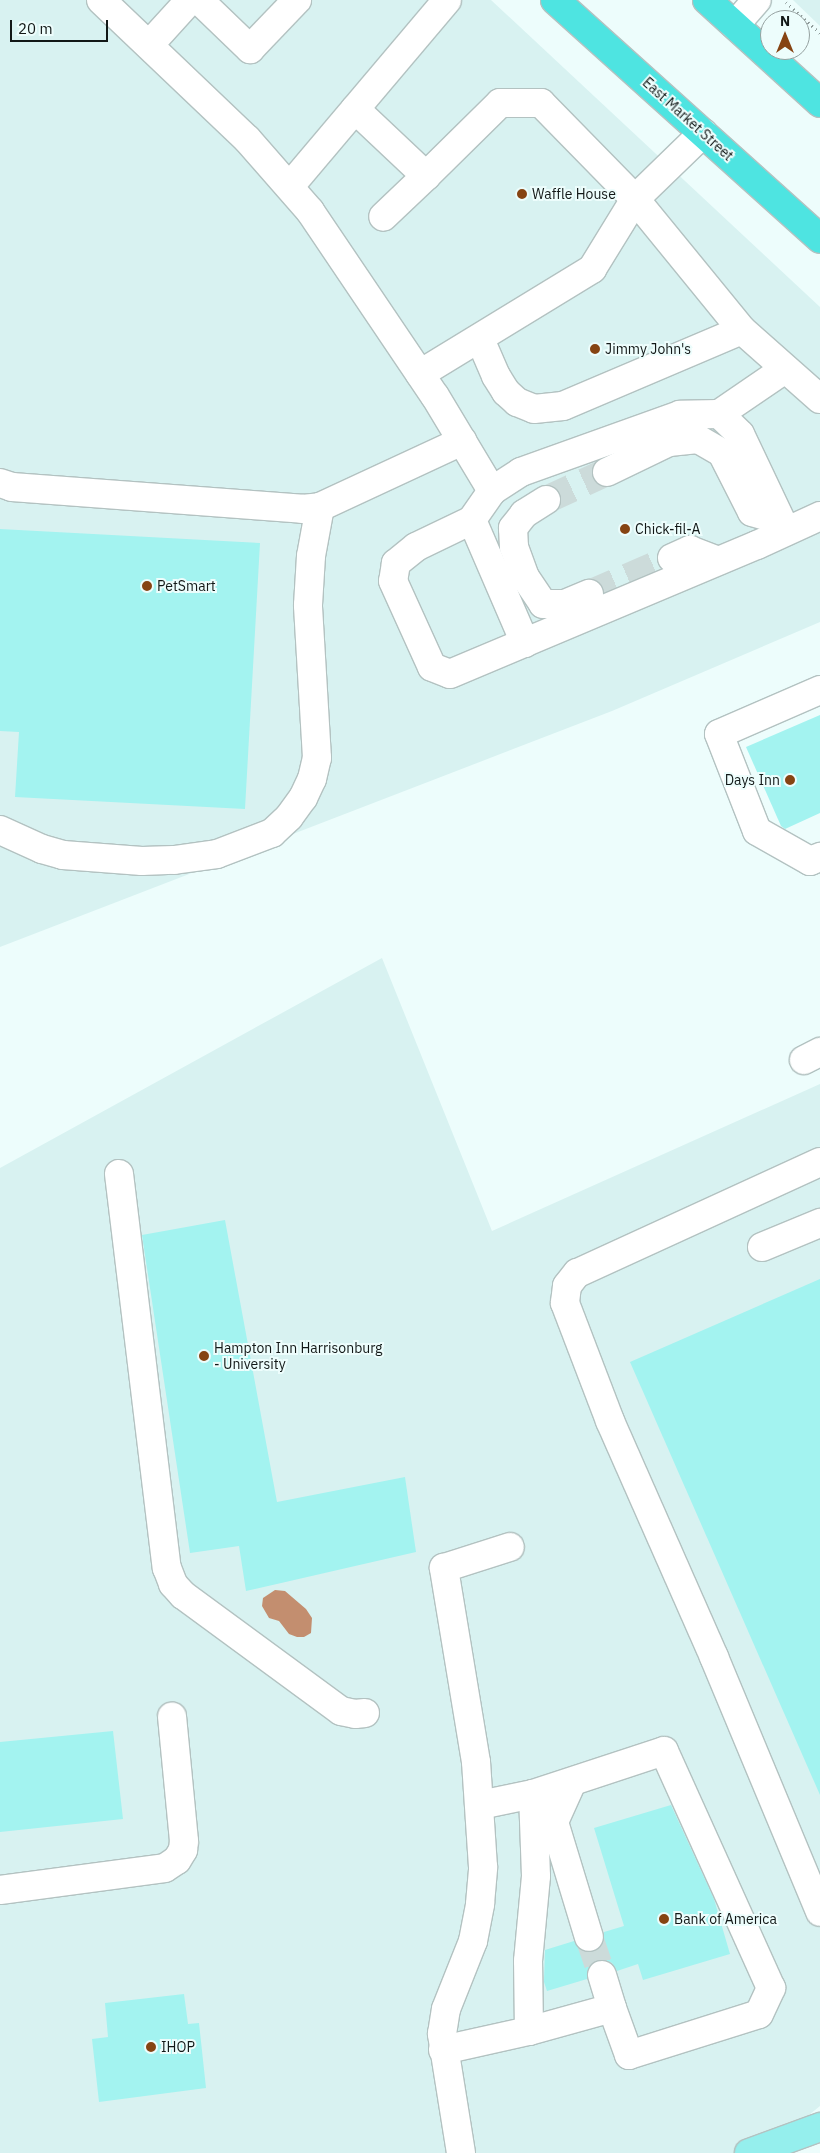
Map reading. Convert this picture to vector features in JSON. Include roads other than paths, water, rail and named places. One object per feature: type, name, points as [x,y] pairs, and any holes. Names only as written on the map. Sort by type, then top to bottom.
[{"type":"highway","name":"East Market Street","points":[[555,0],[820,239]]},
{"type":"highway","points":[[707,0],[820,103]]},
{"type":"main road","points":[[749,2153],[820,2127]]},
{"type":"lane","points":[[101,0],[247,139],[310,211],[420,374],[492,491]]},
{"type":"lane","points":[[149,45],[205,3],[250,48],[297,0]]},
{"type":"lane","points":[[290,186],[448,0]]},
{"type":"lane","points":[[735,25],[757,0]]},
{"type":"lane","points":[[383,217],[500,103],[541,104],[635,199],[742,330],[820,399]]},
{"type":"lane","points":[[355,109],[426,176]]},
{"type":"lane","points":[[420,374],[592,269],[635,199],[703,133]]},
{"type":"lane","points":[[480,339],[496,376],[506,392],[517,402],[534,409],[563,406],[742,330]]},
{"type":"lane","points":[[786,369],[719,414],[680,415],[521,472],[492,491],[472,520],[416,547],[396,563],[394,581],[432,667],[450,674],[718,561],[783,525],[820,516]]},
{"type":"lane","points":[[719,414],[740,434],[783,525]]},
{"type":"lane","points":[[607,472],[669,442],[698,439],[722,453],[752,512],[783,525]]},
{"type":"lane","points":[[0,483],[12,486],[302,509],[320,507],[462,441]]},
{"type":"lane","points":[[546,500],[524,514],[513,528],[514,547],[525,577],[543,604],[565,604],[590,594]]},
{"type":"lane","points":[[0,830],[42,849],[63,855],[142,861],[174,860],[217,854],[272,833],[290,817],[303,798],[312,779],[317,758],[308,605],[311,556],[320,507]]},
{"type":"lane","points":[[472,520],[525,643]]},
{"type":"lane","points":[[672,558],[690,550],[718,561]]},
{"type":"lane","points":[[820,690],[719,734],[757,831],[810,861],[820,857]]},
{"type":"lane","points":[[820,1162],[577,1273],[567,1286],[565,1303],[610,1421],[714,1657],[820,1912]]},
{"type":"lane","points":[[119,1174],[167,1568],[173,1584],[183,1595],[341,1711],[355,1714],[365,1713]]},
{"type":"lane","points":[[762,1246],[820,1223]]},
{"type":"lane","points":[[461,2153],[443,2050],[442,2034],[446,2009],[473,1941],[480,1904],[483,1867],[480,1805],[471,1724],[444,1568],[510,1547]]},
{"type":"lane","points":[[0,1890],[164,1868],[177,1860],[184,1841],[172,1717]]},
{"type":"lane","points":[[480,1805],[533,1794],[664,1751],[771,1988],[759,2014],[629,2055],[602,1975]]},
{"type":"lane","points":[[572,1782],[554,1822],[590,1937]]},
{"type":"lane","points":[[529,2030],[528,1962],[535,1906],[536,1876],[533,1794]]},
{"type":"lane","points":[[443,2050],[612,2008]]},
{"type":"tunnel","points":[[546,500],[607,472]]},
{"type":"tunnel","points":[[589,594],[672,558]]},
{"type":"tunnel","points":[[589,1937],[602,1975]]},
{"type":"place","name":"Waffle House","points":[[522,194]]},
{"type":"place","name":"Jimmy John's","points":[[595,349]]},
{"type":"place","name":"Chick-fil-A","points":[[625,529]]},
{"type":"place","name":"PetSmart","points":[[147,586]]},
{"type":"place","name":"Days Inn","points":[[790,780]]},
{"type":"place","name":"Hampton Inn Harrisonburg - University","points":[[204,1356]]},
{"type":"place","name":"Bank of America","points":[[664,1919]]},
{"type":"place","name":"IHOP","points":[[151,2047]]}]
